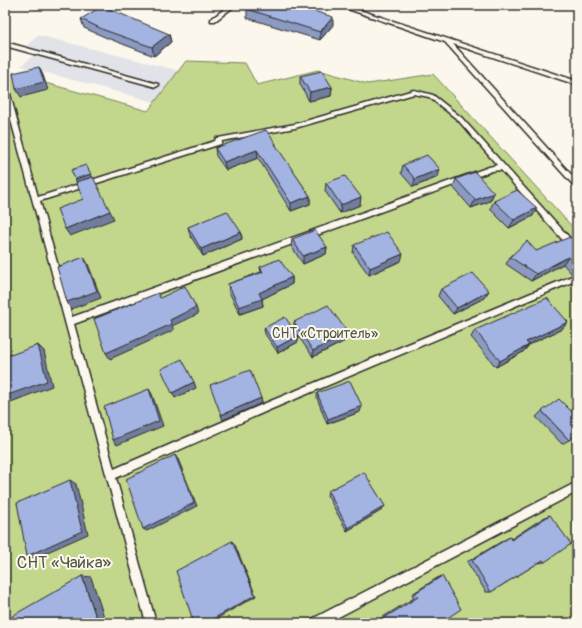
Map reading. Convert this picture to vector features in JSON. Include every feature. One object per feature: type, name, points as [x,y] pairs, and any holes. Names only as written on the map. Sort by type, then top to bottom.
[{"type":"lane","points":[[213,20],[234,5]]},
{"type":"lane","points":[[339,5],[577,83]]},
{"type":"lane","points":[[447,41],[577,185]]},
{"type":"lane","points":[[5,44],[156,85]]},
{"type":"lane","points":[[5,87],[110,475],[152,623]]},
{"type":"lane","points":[[36,200],[218,142],[218,140],[295,126],[414,92],[431,96],[460,119],[577,251]]},
{"type":"lane","points":[[69,322],[484,172],[502,167]]},
{"type":"lane","points":[[110,475],[264,408],[577,277]]},
{"type":"lane","points":[[316,623],[577,487]]},
{"type":"shaded area","points":[[38,35],[180,71],[155,102],[21,66],[39,50],[27,46]]},
{"type":"green space","name":"СНТ «Строитель»","points":[[186,61],[245,63],[257,85],[318,70],[368,84],[433,74],[577,232],[577,623],[5,623],[5,72],[148,111]]},
{"type":"building","points":[[251,5],[287,5],[302,10],[304,8],[333,17],[320,32],[247,9]]},
{"type":"building","points":[[102,6],[169,34],[152,47],[104,30],[81,19]]},
{"type":"building","points":[[39,67],[44,82],[16,89],[13,73]]},
{"type":"building","points":[[322,71],[332,87],[310,92],[300,76]]},
{"type":"building","points":[[266,130],[310,196],[291,203],[257,150],[224,162],[215,148]]},
{"type":"building","points":[[427,155],[440,169],[415,179],[403,165]]},
{"type":"building","points":[[86,165],[91,174],[75,179],[71,170]]},
{"type":"building","points":[[475,172],[494,193],[475,200],[456,179]]},
{"type":"building","points":[[345,176],[361,197],[341,205],[326,183]]},
{"type":"building","points":[[93,177],[110,211],[65,229],[57,209],[83,199],[76,182]]},
{"type":"building","points":[[517,190],[537,208],[514,220],[494,201]]},
{"type":"building","points":[[227,211],[241,232],[201,249],[188,227]]},
{"type":"building","points":[[315,230],[327,247],[303,256],[292,239]]},
{"type":"building","points":[[387,232],[403,254],[370,268],[354,245]]},
{"type":"building","points":[[570,237],[577,245],[577,266],[568,257],[536,274],[510,257],[527,241],[536,251]]},
{"type":"building","points":[[84,257],[97,291],[67,302],[57,267]]},
{"type":"building","points":[[279,259],[292,277],[259,293],[262,299],[239,307],[228,284],[263,272],[260,267]]},
{"type":"building","points":[[473,273],[489,291],[457,308],[441,289]]},
{"type":"building","points":[[185,286],[196,307],[170,320],[172,324],[106,353],[94,319],[158,293],[160,298]]},
{"type":"building","points":[[547,298],[568,322],[526,342],[529,345],[500,361],[475,330]]},
{"type":"building","points":[[328,305],[348,333],[313,351],[294,322]]},
{"type":"building","points":[[285,317],[298,336],[277,347],[264,328]]},
{"type":"building","points":[[38,345],[47,381],[5,396],[5,357]]},
{"type":"building","points":[[182,359],[194,382],[172,393],[161,369]]},
{"type":"building","points":[[250,370],[261,398],[221,415],[210,385]]},
{"type":"building","points":[[350,381],[362,406],[328,419],[317,393]]},
{"type":"building","points":[[149,389],[159,421],[113,440],[104,407]]},
{"type":"building","points":[[559,399],[577,417],[577,434],[569,440],[542,411]]},
{"type":"building","points":[[175,455],[194,503],[143,529],[126,479]]},
{"type":"building","points":[[364,472],[385,506],[348,528],[328,491]]},
{"type":"building","points":[[70,480],[82,531],[27,556],[17,503]]},
{"type":"building","points":[[550,515],[571,544],[545,562],[543,560],[491,592],[472,560],[510,537],[511,540]]},
{"type":"building","points":[[232,541],[255,595],[206,623],[194,623],[176,571]]},
{"type":"building","points":[[82,576],[98,623],[14,623],[12,616]]},
{"type":"building","points":[[442,576],[461,609],[440,623],[376,623],[418,597],[415,593]]},
{"type":"park label","name":"СНТ «Чайка»","points":[[64,562]]}]
